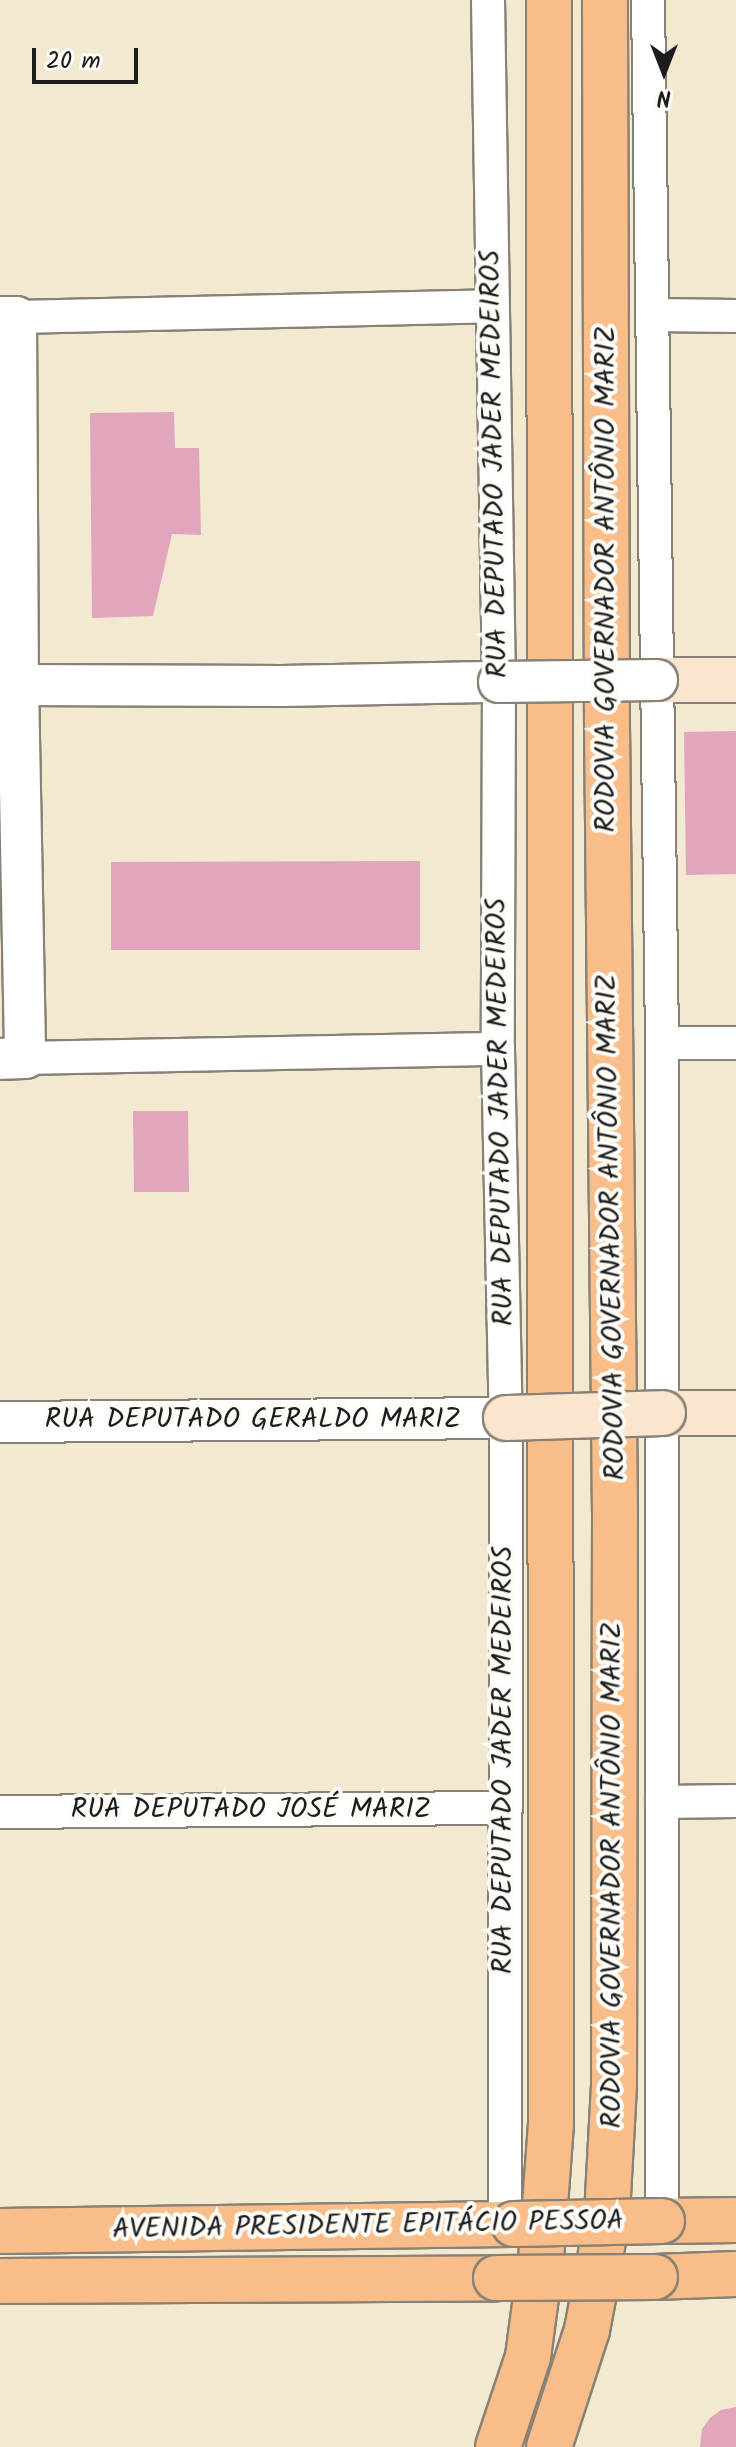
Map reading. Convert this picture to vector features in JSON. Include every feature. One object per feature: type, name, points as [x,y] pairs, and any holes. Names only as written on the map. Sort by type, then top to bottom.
[{"type":"main road","name":"RODOVIA GOVERNADOR ANTÔNIO MARIZ","points":[[498,2447],[528,2357],[541,2260],[551,2123],[549,0]]},
{"type":"main road","name":"RODOVIA GOVERNADOR ANTÔNIO MARIZ","points":[[549,2447],[587,2330],[598,2272],[607,2215],[614,2086],[615,1515],[607,744],[605,0]]},
{"type":"main road","points":[[657,680],[736,680]]},
{"type":"main road","points":[[506,1418],[736,1413]]},
{"type":"main road","name":"AVENIDA PRESIDENTE EPITÁCIO PESSOA","points":[[0,2231],[736,2220]]},
{"type":"main road","name":"AVENIDA PRESIDENTE EPITÁCIO PESSOA","points":[[0,2281],[736,2274]]},
{"type":"street","name":"RUA DEPUTADO JADER MEDEIROS","points":[[488,0],[499,682],[498,1049],[506,1418],[503,1808],[509,2224]]},
{"type":"street","points":[[648,0],[662,1043],[662,2221]]},
{"type":"street","points":[[492,306],[8,317],[18,685],[13,1058],[498,1049]]},
{"type":"street","points":[[654,315],[736,316]]},
{"type":"street","points":[[18,685],[282,686],[657,680]]},
{"type":"street","points":[[662,1043],[736,1043]]},
{"type":"street","name":"RUA DEPUTADO GERALDO MARIZ","points":[[0,1422],[506,1418]]},
{"type":"street","points":[[662,1802],[736,1801]]},
{"type":"street","name":"RUA DEPUTADO JOSÉ MARIZ","points":[[0,1812],[503,1808]]},
{"type":"building","points":[[174,412],[175,448],[199,448],[201,535],[172,534],[153,616],[92,618],[90,413]]},
{"type":"building","points":[[736,731],[736,874],[686,875],[684,732]]},
{"type":"building","points":[[420,861],[420,950],[111,950],[111,862]]},
{"type":"building","points":[[133,1111],[188,1111],[189,1192],[134,1192]]},
{"type":"building","points":[[736,2407],[736,2447],[700,2447],[702,2429],[710,2418],[721,2410]]}]
